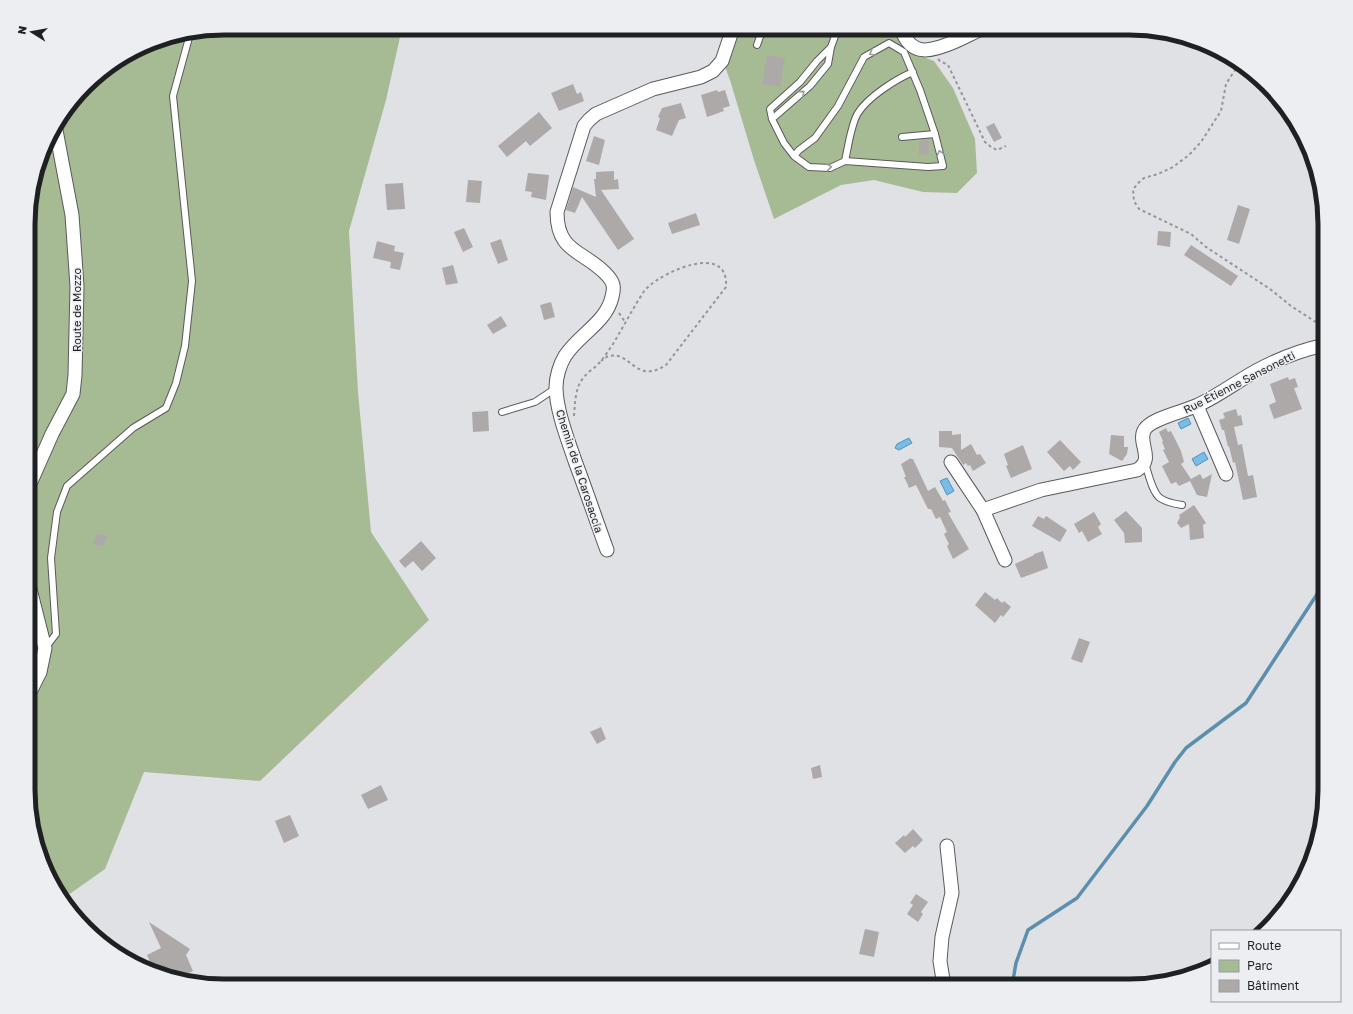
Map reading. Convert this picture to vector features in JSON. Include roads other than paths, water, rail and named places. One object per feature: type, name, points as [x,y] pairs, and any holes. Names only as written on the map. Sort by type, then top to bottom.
[{"type":"street","name":"Chemin de la Carosaccia","points":[[606,550],[565,433],[556,388],[557,376],[565,356],[574,344],[602,318],[608,309],[614,291],[613,285],[600,268],[570,248],[562,237],[557,224],[557,212],[584,126],[589,120],[596,114],[653,88],[700,77],[713,71],[722,61],[731,35]]},
{"type":"street","points":[[903,35],[911,46],[920,50],[932,50],[967,35]]},
{"type":"street","name":"Route de Mozzo","points":[[35,467],[73,394],[75,375],[77,286],[72,215],[57,135]]},
{"type":"street","name":"Rue Étienne Sansonetti","points":[[1145,463],[1146,456],[1143,436],[1144,429],[1151,423],[1197,406],[1256,371],[1294,353],[1318,347]]},
{"type":"street","points":[[1197,406],[1226,474]]},
{"type":"street","points":[[951,462],[983,510],[1004,560]]},
{"type":"street","points":[[983,510],[1040,490],[1137,470],[1145,463]]},
{"type":"street","points":[[35,610],[45,648],[40,672],[35,682]]},
{"type":"street","points":[[943,979],[940,961],[942,937],[952,893],[947,846]]},
{"type":"lane","points":[[757,45],[761,35]]},
{"type":"lane","points":[[772,119],[810,86],[828,64],[831,47],[835,35]]},
{"type":"lane","points":[[45,648],[56,634],[51,558],[57,512],[67,486],[133,428],[166,408],[176,384],[185,346],[192,281],[173,96],[189,39]]},
{"type":"lane","points":[[794,156],[799,150],[815,138],[838,106],[864,57],[889,43],[904,52],[913,72],[935,134],[943,166],[928,167],[845,161],[830,168],[809,167],[794,156],[784,143],[772,119],[770,109],[800,82],[831,47]]},
{"type":"lane","points":[[845,161],[851,132],[858,113],[874,96],[898,78],[913,72]]},
{"type":"lane","points":[[902,137],[935,134]]},
{"type":"lane","points":[[502,412],[535,402],[556,388]]},
{"type":"lane","points":[[1145,463],[1152,485],[1159,498],[1171,503],[1182,505]]},
{"type":"water","points":[[1188,418],[1191,424],[1181,429],[1178,423]]},
{"type":"water","points":[[909,438],[912,443],[899,450],[895,448],[897,444]]},
{"type":"water","points":[[1204,452],[1208,459],[1196,466],[1192,459]]},
{"type":"water","points":[[947,478],[954,491],[947,495],[940,481]]},
{"type":"waterway","points":[[1013,979],[1016,963],[1028,930],[1077,898],[1147,806],[1175,762],[1186,748],[1246,703],[1318,593]]}]
